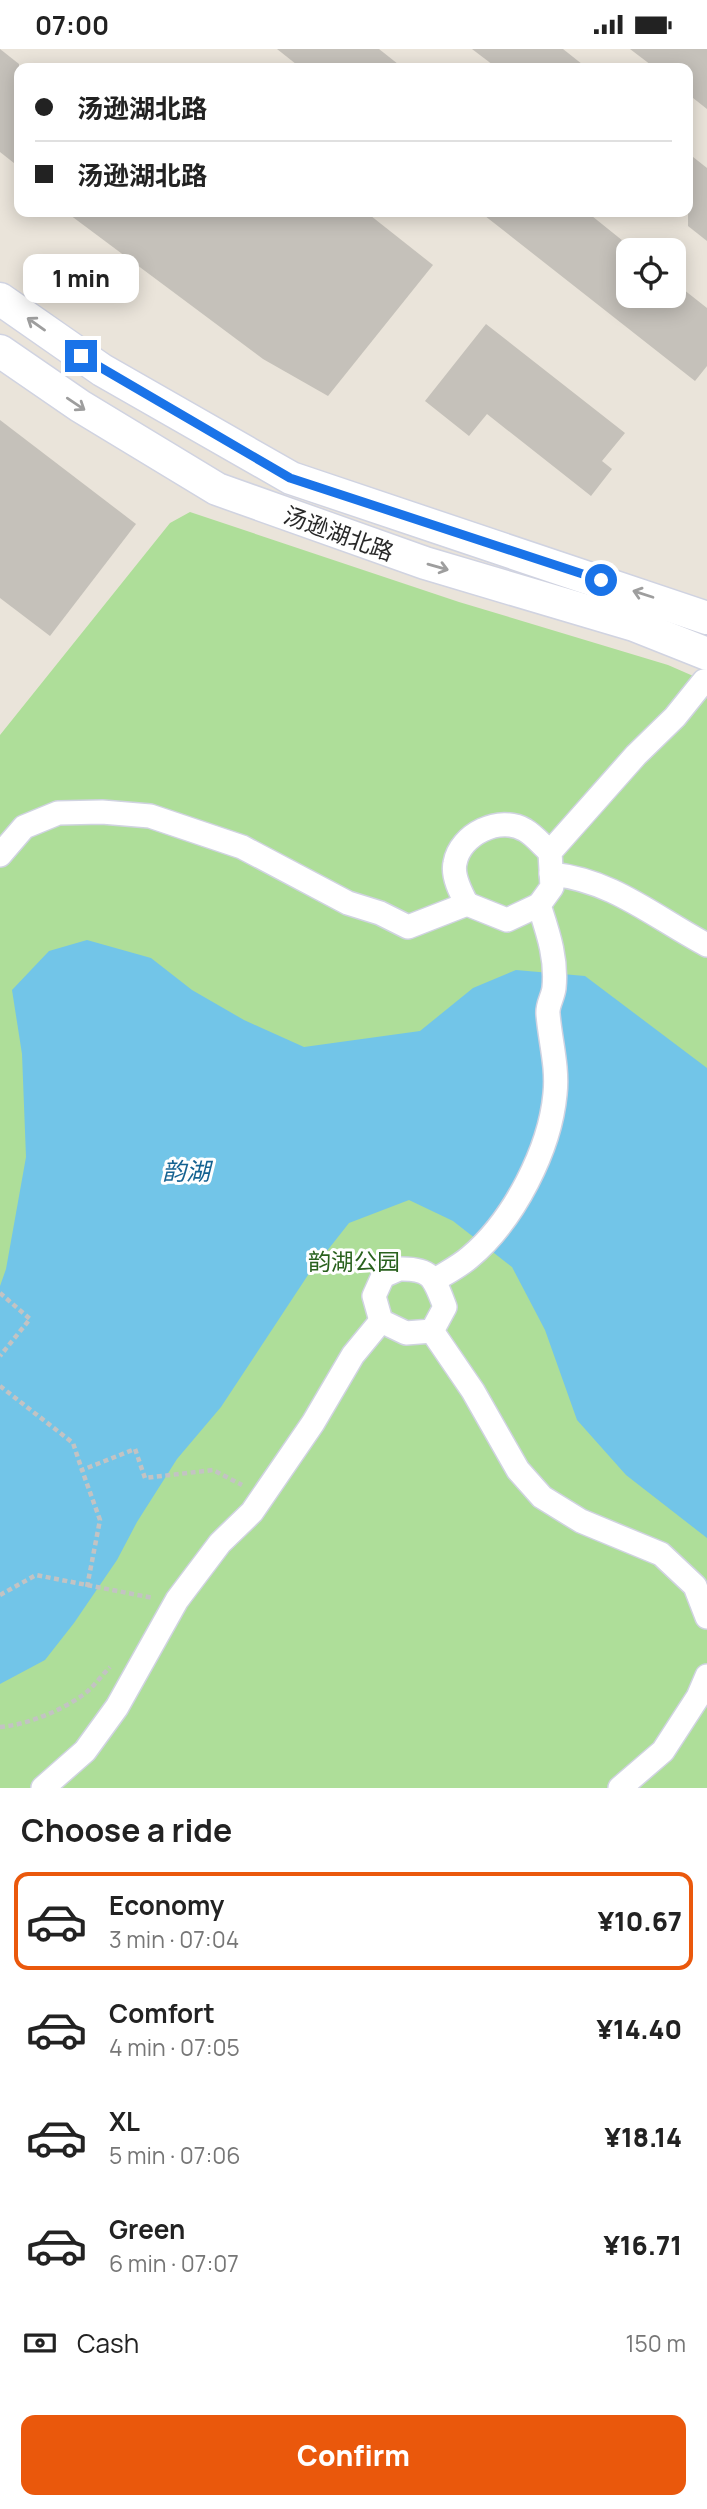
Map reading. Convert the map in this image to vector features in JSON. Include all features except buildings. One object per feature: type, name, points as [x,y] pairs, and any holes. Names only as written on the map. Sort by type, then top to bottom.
[{"type":"street","name":"汤逊湖北路","points":[[0,299],[102,370],[290,478],[707,618]]},
{"type":"street","name":"汤逊湖北路","points":[[0,351],[80,406],[217,489],[425,563],[634,625],[705,667]]},
{"type":"street","points":[[705,667],[675,717],[636,755],[550,863],[552,887],[539,905],[507,920],[467,904],[459,890],[454,864],[463,845],[479,831],[498,824],[524,829],[550,863],[629,898],[707,945]]},
{"type":"street","points":[[0,855],[24,827],[58,813],[102,812],[150,816],[242,847],[348,904],[380,913],[408,927],[467,904]]},
{"type":"street","points":[[435,1280],[471,1256],[495,1229],[521,1193],[545,1144],[555,1093],[554,1045],[548,1011],[554,988],[554,948],[539,905]]},
{"type":"street","points":[[399,1269],[420,1269],[435,1280],[444,1307],[432,1331],[406,1333],[381,1321],[374,1296],[383,1276],[399,1269]]},
{"type":"street","points":[[43,1788],[85,1751],[117,1707],[177,1600],[220,1543],[252,1512],[313,1423],[353,1355],[381,1321]]},
{"type":"street","points":[[432,1331],[473,1391],[518,1470],[542,1497],[581,1521],[661,1554],[695,1586],[707,1617]]},
{"type":"street","points":[[620,1788],[663,1751],[698,1697],[707,1675]]},
{"type":"path","points":[[0,1293],[30,1319],[0,1356]]},
{"type":"path","points":[[0,1386],[73,1443],[100,1520],[87,1587]]},
{"type":"path","points":[[82,1470],[135,1448],[145,1478],[213,1470],[262,1497]]},
{"type":"path","points":[[0,1595],[36,1575],[87,1587],[177,1600]]},
{"type":"path","points":[[0,1727],[14,1726],[64,1705],[83,1695],[111,1667],[135,1651],[149,1650]]},
{"type":"green space","name":"韵湖公园","points":[[190,512],[459,602],[668,665],[707,682],[707,1788],[0,1788],[0,735],[170,523]]},
{"type":"water","name":"韵湖","points":[[87,940],[151,958],[192,990],[244,1020],[304,1047],[420,1031],[473,988],[516,970],[585,976],[707,1068],[707,1538],[626,1475],[577,1420],[545,1330],[512,1267],[453,1221],[409,1200],[349,1223],[308,1275],[221,1407],[177,1459],[137,1522],[117,1560],[74,1623],[45,1660],[0,1684],[0,1286],[6,1269],[26,1157],[22,1054],[12,990],[49,951]]},
{"type":"route","points":[[81,356],[290,478],[601,580]]}]
